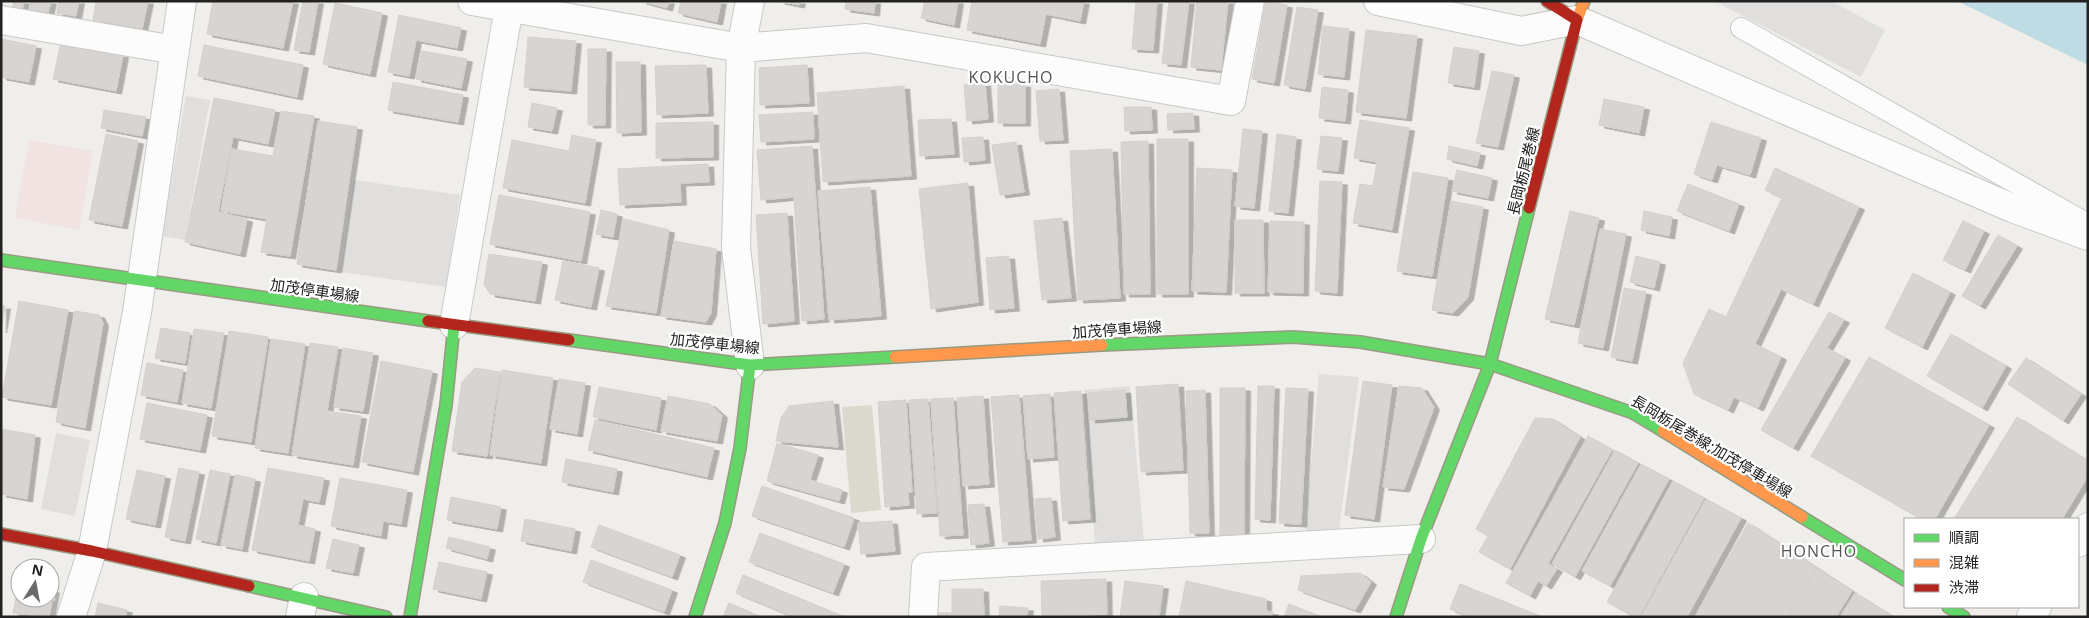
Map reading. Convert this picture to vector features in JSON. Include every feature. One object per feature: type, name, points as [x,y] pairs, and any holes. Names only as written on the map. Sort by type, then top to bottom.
[{"type":"main road","points":[[1547,1],[1581,11]]},
{"type":"main road","name":"長岡栃尾巻線","points":[[1396,617],[1421,539],[1490,364],[1581,11]]},
{"type":"main road","name":"加茂停車場線","points":[[1,260],[750,365],[1180,340],[1293,337],[1360,342],[1490,364]]},
{"type":"main road","points":[[410,617],[446,405],[454,325]]},
{"type":"main road","name":"長岡栃尾巻線;加茂停車場線","points":[[1490,364],[1632,413],[1904,579]]},
{"type":"main road","points":[[695,617],[725,523],[740,448],[750,365]]},
{"type":"main road","points":[[1,534],[92,551],[302,607],[386,617]]},
{"type":"main road","points":[[1950,608],[1964,617]]},
{"type":"street","points":[[71,617],[92,551],[143,281],[182,1]]},
{"type":"street","points":[[472,1],[508,4],[741,48],[866,38],[1231,101],[1250,1]]},
{"type":"street","points":[[750,1],[741,48],[736,248],[750,365]]},
{"type":"street","points":[[1378,1],[1521,31],[1581,11],[2012,208],[2088,236]]},
{"type":"street","points":[[454,325],[508,4]]},
{"type":"street","points":[[1,20],[175,50]]},
{"type":"street","points":[[2079,541],[2088,527]]},
{"type":"street","points":[[923,617],[926,567],[1421,539]]},
{"type":"lane","points":[[1741,28],[2088,224]]},
{"type":"shaded area","points":[[1714,1],[1831,1],[1885,30],[1861,77]]},
{"type":"shaded area","points":[[186,96],[210,100],[185,240],[162,236]]},
{"type":"shaded area","points":[[29,140],[93,151],[79,230],[15,218]]},
{"type":"shaded area","points":[[354,180],[460,195],[446,287],[341,272]]},
{"type":"shaded area","points":[[1319,374],[1359,377],[1339,530],[1305,535]]},
{"type":"shaded area","points":[[1130,386],[1144,541],[1095,543],[1084,390]]},
{"type":"shaded area","points":[[872,405],[881,510],[851,513],[842,407]]},
{"type":"shaded area","points":[[56,433],[90,440],[75,516],[41,509]]},
{"type":"water","points":[[1957,1],[2088,1],[2088,65]]},
{"type":"building","points":[[14,1],[24,1],[22,10],[12,9]]},
{"type":"building","points":[[31,1],[51,1],[48,13],[30,9]]},
{"type":"building","points":[[59,1],[79,1],[76,16],[57,13]]},
{"type":"building","points":[[96,1],[148,1],[142,29],[93,20]]},
{"type":"building","points":[[213,1],[293,1],[283,48],[207,34]]},
{"type":"building","points":[[303,1],[318,1],[309,52],[294,50]]},
{"type":"building","points":[[641,1],[669,1],[667,8]]},
{"type":"building","points":[[681,1],[721,1],[717,22],[678,13]]},
{"type":"building","points":[[779,1],[800,1],[799,5]]},
{"type":"building","points":[[846,1],[875,1],[874,13],[845,9]]},
{"type":"building","points":[[925,1],[958,1],[954,25],[921,18]]},
{"type":"building","points":[[972,1],[1084,1],[1080,21],[1046,14],[1040,44],[967,30]]},
{"type":"building","points":[[1136,1],[1157,1],[1153,50],[1132,49]]},
{"type":"building","points":[[1169,1],[1189,1],[1181,65],[1162,63]]},
{"type":"building","points":[[1197,1],[1228,1],[1221,70],[1191,67]]},
{"type":"building","points":[[1266,1],[1287,5],[1274,83],[1252,79]]},
{"type":"building","points":[[335,3],[382,13],[370,74],[323,64]]},
{"type":"building","points":[[1297,7],[1318,10],[1305,89],[1284,85]]},
{"type":"building","points":[[399,15],[461,28],[457,48],[416,40],[409,76],[388,72]]},
{"type":"building","points":[[1323,26],[1349,29],[1344,77],[1318,74]]},
{"type":"building","points":[[1366,30],[1417,36],[1406,118],[1356,112]]},
{"type":"building","points":[[528,37],[576,41],[571,91],[524,87]]},
{"type":"building","points":[[1,39],[36,46],[29,82],[1,77]]},
{"type":"building","points":[[61,42],[123,55],[116,91],[53,79]]},
{"type":"building","points":[[204,45],[303,65],[297,97],[198,76]]},
{"type":"building","points":[[1454,47],[1479,51],[1474,87],[1448,83]]},
{"type":"building","points":[[588,49],[606,49],[605,125],[588,125]]},
{"type":"building","points":[[422,51],[467,59],[461,88],[416,79]]},
{"type":"building","points":[[616,62],[640,62],[641,132],[617,133]]},
{"type":"building","points":[[706,65],[708,113],[657,115],[655,66]]},
{"type":"building","points":[[807,65],[809,103],[760,105],[759,68]]},
{"type":"building","points":[[1492,71],[1514,75],[1498,147],[1476,143]]},
{"type":"building","points":[[393,82],[463,95],[458,122],[388,110]]},
{"type":"building","points":[[985,83],[988,119],[967,121],[964,85]]},
{"type":"building","points":[[1025,84],[1025,123],[998,123],[998,85]]},
{"type":"building","points":[[904,86],[911,176],[823,182],[817,93]]},
{"type":"building","points":[[1322,87],[1348,90],[1345,121],[1319,118]]},
{"type":"building","points":[[1059,89],[1063,140],[1040,141],[1036,91]]},
{"type":"building","points":[[214,98],[275,110],[268,144],[233,137],[218,212],[247,219],[240,254],[185,242]]},
{"type":"building","points":[[1604,99],[1644,107],[1639,133],[1599,125]]},
{"type":"building","points":[[532,103],[557,108],[552,131],[528,127]]},
{"type":"building","points":[[1124,107],[1151,107],[1152,130],[1125,131]]},
{"type":"building","points":[[104,110],[146,117],[142,136],[101,128]]},
{"type":"building","points":[[281,111],[314,116],[290,256],[261,252],[267,219],[221,211],[232,149],[273,156]]},
{"type":"building","points":[[813,112],[814,139],[761,142],[759,115]]},
{"type":"building","points":[[1193,113],[1194,129],[1168,130],[1167,114]]},
{"type":"building","points":[[951,119],[954,154],[920,156],[918,120]]},
{"type":"building","points":[[1360,120],[1409,128],[1392,230],[1353,223],[1360,184],[1373,186],[1377,162],[1354,158]]},
{"type":"building","points":[[318,121],[357,127],[336,270],[297,264]]},
{"type":"building","points":[[713,122],[713,157],[656,158],[656,123]]},
{"type":"building","points":[[1711,122],[1761,138],[1750,175],[1717,165],[1712,180],[1694,174]]},
{"type":"building","points":[[1243,129],[1262,131],[1254,208],[1235,206]]},
{"type":"building","points":[[106,134],[138,141],[122,226],[89,220]]},
{"type":"building","points":[[1277,134],[1296,137],[1288,213],[1269,211]]},
{"type":"building","points":[[572,135],[596,140],[585,203],[503,188],[512,140],[569,151]]},
{"type":"building","points":[[1321,136],[1342,138],[1338,171],[1317,169]]},
{"type":"building","points":[[983,137],[985,160],[964,162],[962,138]]},
{"type":"building","points":[[1157,139],[1188,139],[1188,294],[1157,294]]},
{"type":"building","points":[[1148,141],[1150,294],[1124,294],[1121,142]]},
{"type":"building","points":[[1016,142],[1024,192],[1000,195],[992,145]]},
{"type":"building","points":[[812,146],[824,319],[802,321],[794,197],[761,200],[757,150]]},
{"type":"building","points":[[1449,146],[1480,153],[1477,166],[1447,159]]},
{"type":"building","points":[[1112,149],[1120,298],[1078,300],[1070,151]]},
{"type":"building","points":[[708,164],[709,182],[680,183],[681,202],[620,205],[618,169]]},
{"type":"building","points":[[1197,168],[1232,170],[1226,292],[1192,291]]},
{"type":"building","points":[[1775,168],[1859,207],[1813,304],[1781,289],[1755,344],[1781,357],[1758,408],[1734,397],[1728,410],[1694,394],[1683,363],[1709,309],[1726,317],[1782,198],[1765,190]]},
{"type":"building","points":[[1457,170],[1492,178],[1488,198],[1452,191]]},
{"type":"building","points":[[1413,172],[1448,178],[1432,276],[1397,271]]},
{"type":"building","points":[[1320,181],[1342,182],[1337,293],[1315,291]]},
{"type":"building","points":[[968,183],[978,302],[931,309],[919,189]]},
{"type":"building","points":[[1688,184],[1739,204],[1729,231],[1677,211]]},
{"type":"building","points":[[870,187],[881,316],[829,320],[818,191]]},
{"type":"building","points":[[499,195],[590,212],[581,261],[490,244]]},
{"type":"building","points":[[1451,201],[1483,207],[1468,297],[1453,313],[1432,310]]},
{"type":"building","points":[[601,210],[617,214],[613,237],[596,234]]},
{"type":"building","points":[[1570,211],[1599,218],[1574,325],[1545,319]]},
{"type":"building","points":[[1644,211],[1672,217],[1669,236],[1641,230]]},
{"type":"building","points":[[787,213],[794,321],[763,324],[756,215]]},
{"type":"building","points":[[1062,218],[1071,298],[1042,300],[1034,221]]},
{"type":"building","points":[[624,219],[669,230],[656,313],[606,306]]},
{"type":"building","points":[[1235,220],[1263,220],[1264,293],[1235,293]]},
{"type":"building","points":[[1270,221],[1304,222],[1303,293],[1268,292]]},
{"type":"building","points":[[1963,221],[1984,231],[1965,270],[1943,260]]},
{"type":"building","points":[[1600,229],[1626,234],[1603,348],[1578,343]]},
{"type":"building","points":[[1998,235],[2017,246],[1980,306],[1962,296]]},
{"type":"building","points":[[674,241],[716,249],[711,313],[706,322],[661,316]]},
{"type":"building","points":[[489,254],[542,262],[535,301],[490,294],[484,284]]},
{"type":"building","points":[[1009,256],[1014,308],[990,310],[986,258]]},
{"type":"building","points":[[1636,256],[1660,262],[1654,288],[1630,282]]},
{"type":"building","points":[[563,261],[599,268],[591,307],[555,300]]},
{"type":"building","points":[[1913,273],[1950,292],[1922,347],[1885,328]]},
{"type":"building","points":[[1624,288],[1646,292],[1632,361],[1611,357]]},
{"type":"building","points":[[19,301],[68,310],[51,405],[2,397]]},
{"type":"building","points":[[1,306],[5,306],[1,330]]},
{"type":"building","points":[[75,311],[99,315],[103,323],[85,428],[56,422]]},
{"type":"building","points":[[1829,312],[1844,320],[1827,348],[1845,358],[1793,448],[1761,430]]},
{"type":"building","points":[[161,328],[190,333],[185,363],[155,358]]},
{"type":"building","points":[[194,329],[224,333],[211,408],[182,403]]},
{"type":"building","points":[[229,331],[268,337],[251,442],[212,436]]},
{"type":"building","points":[[1951,334],[2006,366],[1982,408],[1927,376]]},
{"type":"building","points":[[271,339],[305,344],[288,453],[255,448]]},
{"type":"building","points":[[310,343],[338,347],[327,411],[361,416],[353,465],[292,455]]},
{"type":"building","points":[[343,348],[373,353],[363,411],[334,407]]},
{"type":"building","points":[[1869,357],[1989,425],[1936,518],[1919,518],[1811,456]]},
{"type":"building","points":[[2026,358],[2081,394],[2063,421],[2008,384]]},
{"type":"building","points":[[381,361],[432,371],[413,472],[362,462]]},
{"type":"building","points":[[147,363],[183,370],[177,402],[141,395]]},
{"type":"building","points":[[475,368],[500,372],[487,456],[452,451],[462,382]]},
{"type":"building","points":[[502,370],[553,378],[541,463],[490,455]]},
{"type":"building","points":[[559,379],[585,383],[577,434],[550,429]]},
{"type":"building","points":[[1363,381],[1392,385],[1374,519],[1345,515]]},
{"type":"building","points":[[1178,384],[1183,470],[1141,472],[1136,387]]},
{"type":"building","points":[[1258,386],[1274,386],[1270,520],[1255,519]]},
{"type":"building","points":[[1399,386],[1422,388],[1434,407],[1404,489],[1383,487]]},
{"type":"building","points":[[599,387],[661,398],[656,430],[593,417]]},
{"type":"building","points":[[1220,388],[1245,388],[1244,537],[1220,537]]},
{"type":"building","points":[[1286,388],[1308,389],[1301,524],[1279,523]]},
{"type":"building","points":[[1125,390],[1127,417],[1090,420],[1088,393]]},
{"type":"building","points":[[1205,390],[1209,533],[1190,533],[1186,391]]},
{"type":"building","points":[[1081,391],[1090,519],[1063,521],[1054,393]]},
{"type":"building","points":[[1050,394],[1054,457],[1028,459],[1023,396]]},
{"type":"building","points":[[1019,395],[1031,540],[1003,542],[991,397]]},
{"type":"building","points":[[668,396],[710,404],[722,415],[717,441],[661,431]]},
{"type":"building","points":[[983,396],[989,484],[963,486],[957,398]]},
{"type":"building","points":[[953,398],[963,535],[940,536],[931,399]]},
{"type":"building","points":[[928,399],[937,513],[917,514],[909,400]]},
{"type":"building","points":[[906,400],[912,492],[908,492],[909,505],[885,507],[878,402]]},
{"type":"building","points":[[833,401],[838,447],[776,441],[781,418],[789,406]]},
{"type":"building","points":[[147,403],[207,415],[200,450],[140,439]]},
{"type":"building","points":[[2017,417],[2088,461],[2088,476],[2063,518],[1955,518]]},
{"type":"building","points":[[1535,418],[1553,419],[1580,437],[1510,569],[1479,552],[1488,536],[1476,529]]},
{"type":"building","points":[[595,420],[714,448],[707,477],[588,450]]},
{"type":"building","points":[[1,429],[35,435],[27,499],[1,494]]},
{"type":"building","points":[[1588,436],[1612,450],[1548,564],[1557,569],[1546,586],[1538,581],[1530,596],[1506,583]]},
{"type":"building","points":[[777,443],[818,455],[810,480],[842,490],[839,501],[767,481]]},
{"type":"building","points":[[1615,450],[1638,463],[1575,577],[1552,564]]},
{"type":"building","points":[[566,459],[617,469],[613,492],[562,482]]},
{"type":"building","points":[[1641,464],[1669,479],[1610,586],[1582,571]]},
{"type":"building","points":[[179,468],[199,472],[185,541],[165,537]]},
{"type":"building","points":[[268,468],[324,478],[319,502],[303,499],[298,525],[315,529],[309,561],[252,550]]},
{"type":"building","points":[[137,470],[165,476],[155,525],[126,519]]},
{"type":"building","points":[[210,470],[230,474],[216,543],[196,539]]},
{"type":"building","points":[[235,475],[255,479],[242,549],[221,545]]},
{"type":"building","points":[[340,478],[407,490],[401,524],[383,521],[381,536],[331,526]]},
{"type":"building","points":[[1673,481],[1704,498],[1639,617],[1634,617],[1607,602]]},
{"type":"building","points":[[762,486],[854,518],[844,547],[752,516]]},
{"type":"building","points":[[451,497],[501,507],[497,529],[447,520]]},
{"type":"building","points":[[1051,498],[1055,537],[1038,539],[1035,499]]},
{"type":"building","points":[[1706,499],[1741,518],[1687,617],[1641,617]]},
{"type":"building","points":[[984,504],[989,543],[971,545],[968,505]]},
{"type":"building","points":[[525,519],[575,529],[571,551],[521,541]]},
{"type":"building","points":[[892,521],[895,551],[861,554],[858,523]]},
{"type":"building","points":[[1748,523],[1817,568],[1787,617],[1695,617]]},
{"type":"building","points":[[599,525],[680,555],[672,577],[591,547]]},
{"type":"building","points":[[760,533],[844,564],[833,593],[749,562]]},
{"type":"building","points":[[449,537],[490,547],[487,559],[446,548]]},
{"type":"building","points":[[333,539],[359,545],[353,573],[326,568]]},
{"type":"building","points":[[591,560],[672,590],[664,612],[583,582]]},
{"type":"building","points":[[439,562],[487,572],[481,599],[433,589]]},
{"type":"building","points":[[1817,568],[1852,591],[1836,617],[1787,617]]},
{"type":"building","points":[[1360,573],[1371,582],[1355,610],[1298,590],[1301,576]]},
{"type":"building","points":[[743,575],[845,617],[794,617],[736,593]]},
{"type":"building","points":[[1106,579],[1107,614],[1042,617],[1041,581]]},
{"type":"building","points":[[1125,581],[1163,586],[1159,617],[1120,617]]},
{"type":"building","points":[[1186,581],[1266,599],[1266,611],[1273,612],[1271,617],[1179,617]]},
{"type":"building","points":[[1460,584],[1543,617],[1470,617],[1450,609]]},
{"type":"building","points":[[952,589],[983,589],[984,617],[937,617],[937,613],[952,613]]},
{"type":"building","points":[[1855,593],[1892,616],[1840,617]]},
{"type":"building","points":[[98,603],[127,610],[125,617],[95,617]]},
{"type":"building","points":[[729,603],[762,617],[723,617]]},
{"type":"building","points":[[1289,604],[1323,617],[1284,617]]},
{"type":"building","points":[[1000,606],[1028,608],[1027,617],[999,617]]},
{"type":"building","points":[[14,608],[51,608],[49,617],[13,613]]},
{"type":"traffic: fast","points":[[1529,208],[1490,364],[1633,413],[1663,431]]},
{"type":"traffic: fast","points":[[1,260],[428,321]]},
{"type":"traffic: fast","points":[[410,617],[446,405],[454,325]]},
{"type":"traffic: fast","points":[[1102,345],[1293,337],[1360,342],[1490,364],[1421,539],[1396,617]]},
{"type":"traffic: fast","points":[[569,340],[750,365],[895,357]]},
{"type":"traffic: fast","points":[[695,617],[725,523],[740,448],[750,365]]},
{"type":"traffic: fast","points":[[1802,517],[1904,579]]},
{"type":"traffic: fast","points":[[249,586],[386,617]]},
{"type":"traffic: fast","points":[[1950,608],[1964,617]]},
{"type":"traffic: slow","points":[[1577,20],[1584,1]]},
{"type":"traffic: slow","points":[[895,357],[1102,345]]},
{"type":"traffic: slow","points":[[1663,431],[1802,517]]},
{"type":"traffic: jam","points":[[1529,208],[1577,20],[1547,1]]},
{"type":"traffic: jam","points":[[428,321],[569,340]]},
{"type":"traffic: jam","points":[[1,534],[92,551],[249,586]]},
{"type":"district","name":"KOKUCHO","points":[[1011,77]]},
{"type":"district","name":"HONCHO","points":[[1819,551]]}]
